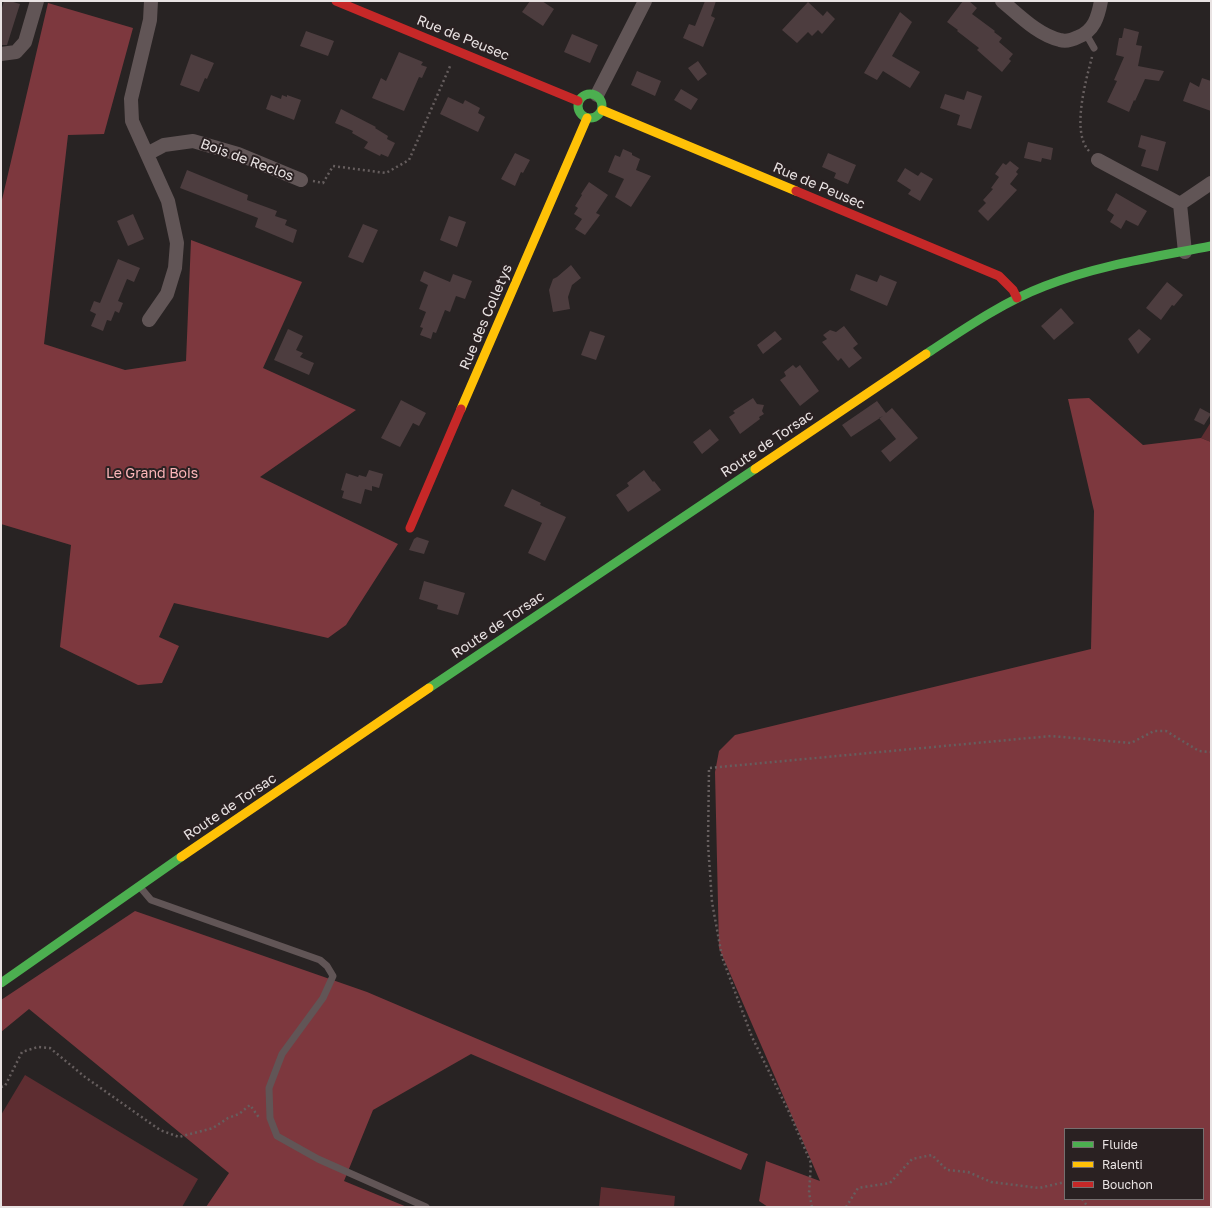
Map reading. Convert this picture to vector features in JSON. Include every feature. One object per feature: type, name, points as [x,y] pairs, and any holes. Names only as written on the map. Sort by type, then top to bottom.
[{"type":"street","points":[[1,54],[16,52],[25,42],[37,1]]},
{"type":"street","points":[[149,320],[168,294],[175,268],[176,243],[168,201],[132,121],[131,99],[150,20],[151,1]]},
{"type":"street","name":"Rue de Peusec","points":[[336,1],[578,101]]},
{"type":"street","points":[[597,95],[645,1]]},
{"type":"street","points":[[1002,1],[1034,26],[1050,36],[1061,40],[1070,40],[1086,34],[1093,26],[1099,15],[1101,1]]},
{"type":"street","points":[[590,93],[597,95],[602,102],[602,110],[600,113],[594,118],[587,118],[583,116],[578,109],[578,101],[580,98],[590,93]]},
{"type":"street","name":"Rue de Peusec","points":[[602,110],[999,276],[1013,290],[1017,298]]},
{"type":"street","name":"Rue des Colletys","points":[[410,528],[587,118]]},
{"type":"street","name":"Bois de Reclos","points":[[147,154],[164,145],[194,141],[238,154],[300,180]]},
{"type":"street","points":[[1098,160],[1180,204]]},
{"type":"street","points":[[1180,204],[1211,183]]},
{"type":"street","points":[[1180,204],[1185,252]]},
{"type":"street","name":"Route de Torsac","points":[[1,983],[139,885],[966,328],[1017,298],[1046,286],[1096,270],[1211,246]]},
{"type":"lane","points":[[1086,34],[1094,48]]},
{"type":"lane","points":[[139,885],[150,900],[320,960],[327,966],[333,976],[323,998],[282,1054],[269,1088],[270,1118],[277,1136],[318,1159],[426,1207]]},
{"type":"path","points":[[1094,48],[1081,101],[1082,129],[1086,147],[1098,160]]},
{"type":"path","points":[[300,180],[323,183],[333,166],[386,173],[409,160],[456,51]]},
{"type":"path","points":[[812,1207],[809,1193],[811,1163],[790,1114],[752,1037],[722,956],[712,902],[708,844],[709,768],[1051,736],[1131,743],[1154,731],[1166,731],[1199,751],[1211,752]]},
{"type":"path","points":[[1,1087],[5,1086],[22,1052],[38,1047],[50,1048],[85,1077],[160,1130],[178,1137],[213,1128],[228,1118],[239,1114],[250,1105],[264,1125],[277,1136]]},
{"type":"path","points":[[846,1207],[858,1188],[890,1183],[912,1159],[932,1155],[947,1170],[968,1172],[991,1182],[1039,1188],[1064,1182]]},
{"type":"shaded area","points":[[1211,422],[1211,442],[1201,438]]},
{"type":"shaded area","points":[[25,1075],[198,1179],[182,1207],[1,1207],[1,1115]]},
{"type":"shaded area","points":[[601,1187],[675,1196],[674,1207],[599,1207]]},
{"type":"green space","name":"Le Grand Bois","points":[[48,3],[133,28],[104,134],[68,135],[44,344],[125,370],[186,361],[191,240],[302,282],[263,368],[356,410],[260,477],[398,544],[346,625],[328,638],[174,603],[159,637],[179,646],[162,683],[138,685],[60,647],[71,545],[1,524],[1,204]]},
{"type":"green space","points":[[1089,398],[1143,445],[1201,438],[1211,442],[1211,1207],[768,1207],[759,1201],[766,1161],[820,1181],[719,948],[715,772],[719,751],[735,735],[1091,649],[1094,511],[1068,399]]},
{"type":"green space","points":[[135,911],[367,992],[748,1154],[741,1170],[471,1054],[373,1110],[344,1181],[407,1207],[206,1207],[229,1173],[29,1009],[1,1032],[1,1000]]},
{"type":"building","points":[[4,1],[20,4],[7,45],[1,45],[1,11]]},
{"type":"building","points":[[530,1],[542,1],[554,9],[543,26],[522,12]]},
{"type":"building","points":[[705,1],[716,1],[711,16],[715,18],[703,47],[683,38],[689,24],[695,26]]},
{"type":"building","points":[[963,1],[969,1],[977,8],[972,14],[995,31],[994,32],[1002,38],[999,42],[1013,54],[1009,59],[1011,61],[1002,72],[977,50],[979,48],[947,22]]},
{"type":"building","points":[[808,2],[823,16],[827,11],[835,19],[822,34],[818,30],[812,36],[808,32],[797,43],[782,30]]},
{"type":"building","points":[[900,12],[912,22],[892,56],[920,72],[910,88],[883,71],[877,80],[864,73]]},
{"type":"building","points":[[1124,28],[1139,32],[1136,45],[1142,46],[1138,66],[1164,71],[1159,81],[1145,79],[1129,112],[1107,102],[1117,81],[1114,80],[1124,57],[1116,55],[1119,38],[1122,38]]},
{"type":"building","points":[[306,31],[334,41],[328,56],[300,46]]},
{"type":"building","points":[[572,34],[598,45],[590,63],[564,52]]},
{"type":"building","points":[[399,52],[423,62],[421,65],[427,67],[422,78],[419,77],[404,111],[372,98],[381,78],[386,81]]},
{"type":"building","points":[[191,54],[214,63],[199,92],[180,85]]},
{"type":"building","points":[[698,61],[707,74],[698,81],[688,68]]},
{"type":"building","points":[[637,71],[661,81],[655,96],[631,85]]},
{"type":"building","points":[[1202,78],[1211,81],[1211,111],[1183,101],[1190,82],[1199,87]]},
{"type":"building","points":[[681,89],[698,99],[691,110],[674,100]]},
{"type":"building","points":[[967,91],[982,96],[971,129],[957,125],[960,115],[940,108],[945,94],[964,100]]},
{"type":"building","points":[[271,95],[281,99],[282,95],[287,97],[287,95],[301,100],[294,120],[266,109]]},
{"type":"building","points":[[448,97],[463,104],[465,100],[480,108],[478,113],[485,117],[478,132],[440,114]]},
{"type":"building","points":[[341,109],[376,127],[375,128],[388,136],[387,139],[395,143],[388,157],[381,154],[380,156],[364,148],[368,142],[352,133],[353,131],[335,123]]},
{"type":"building","points":[[1141,135],[1166,142],[1158,171],[1141,166],[1146,150],[1138,147]]},
{"type":"building","points":[[1028,142],[1053,148],[1051,160],[1042,158],[1041,162],[1024,158]]},
{"type":"building","points":[[623,149],[640,159],[636,170],[651,176],[631,207],[615,197],[624,179],[608,172],[615,155],[620,157]]},
{"type":"building","points":[[515,153],[530,160],[523,173],[521,172],[515,186],[501,179]]},
{"type":"building","points":[[828,153],[856,165],[848,184],[834,178],[836,173],[822,167]]},
{"type":"building","points":[[1010,161],[1019,168],[1016,172],[1018,174],[1010,184],[1017,190],[988,221],[978,211],[986,203],[983,200],[993,189],[991,188],[999,177],[995,174],[1003,163],[1006,165]]},
{"type":"building","points":[[905,168],[918,176],[921,172],[933,179],[920,201],[908,194],[911,190],[897,181]]},
{"type":"building","points":[[187,170],[248,195],[247,200],[277,211],[275,216],[287,220],[285,225],[297,230],[293,243],[255,227],[258,218],[180,188]]},
{"type":"building","points":[[589,182],[608,195],[596,213],[600,215],[585,235],[575,229],[582,219],[574,214],[578,208],[575,206]]},
{"type":"building","points":[[1116,193],[1147,211],[1138,226],[1126,220],[1121,229],[1110,222],[1114,215],[1107,210]]},
{"type":"building","points":[[133,214],[144,239],[128,246],[117,221]]},
{"type":"building","points":[[449,216],[466,222],[457,247],[440,240]]},
{"type":"building","points":[[363,224],[378,230],[363,263],[348,257]]},
{"type":"building","points":[[118,259],[140,268],[134,282],[127,279],[118,301],[123,303],[119,313],[115,311],[111,321],[107,320],[103,331],[91,326],[96,314],[90,311],[94,301],[100,303]]},
{"type":"building","points":[[571,265],[581,278],[572,285],[568,297],[570,309],[553,312],[549,290],[553,279]]},
{"type":"building","points":[[424,271],[450,282],[453,274],[472,281],[465,299],[456,296],[450,312],[445,310],[436,333],[433,332],[431,339],[420,335],[423,328],[420,327],[426,312],[419,309],[428,285],[420,281]]},
{"type":"building","points":[[856,274],[877,282],[880,275],[897,282],[887,306],[850,290]]},
{"type":"building","points":[[1167,282],[1183,295],[1174,306],[1172,305],[1161,320],[1146,308]]},
{"type":"building","points":[[1061,308],[1074,323],[1054,340],[1041,326]]},
{"type":"building","points":[[844,326],[858,344],[853,348],[862,358],[849,368],[841,358],[838,361],[822,342],[827,339],[823,335],[830,330],[836,332]]},
{"type":"building","points":[[288,329],[303,336],[296,350],[303,353],[300,357],[314,363],[309,375],[274,360]]},
{"type":"building","points":[[1139,329],[1151,339],[1138,354],[1128,339]]},
{"type":"building","points":[[590,331],[605,336],[596,360],[581,355]]},
{"type":"building","points":[[775,331],[782,339],[763,354],[757,345]]},
{"type":"building","points":[[793,365],[796,368],[800,365],[819,391],[800,406],[780,380],[786,376],[784,372]]},
{"type":"building","points":[[753,398],[757,404],[764,405],[762,411],[764,414],[759,417],[760,419],[740,434],[729,417],[735,413],[733,411]]},
{"type":"building","points":[[401,400],[426,413],[419,426],[413,423],[400,447],[381,438]]},
{"type":"building","points":[[877,401],[886,413],[892,408],[918,438],[890,462],[881,451],[896,439],[879,418],[851,437],[842,425]]},
{"type":"building","points":[[1200,408],[1211,414],[1204,425],[1194,420]]},
{"type":"building","points":[[710,429],[719,440],[702,454],[693,442]]},
{"type":"building","points":[[369,470],[383,474],[379,488],[372,486],[372,491],[365,489],[361,504],[342,498],[344,491],[341,490],[346,473],[358,477],[359,475],[366,477]]},
{"type":"building","points":[[644,470],[661,490],[628,512],[616,495],[629,486],[627,483]]},
{"type":"building","points":[[512,489],[541,503],[540,505],[566,517],[545,561],[528,553],[542,523],[504,506]]},
{"type":"building","points":[[417,537],[429,541],[424,554],[409,550],[414,539]]},
{"type":"building","points":[[424,581],[465,593],[458,615],[437,609],[438,605],[419,599]]},
{"type":"traffic: fast","points":[[590,94],[599,97],[602,106],[599,115],[590,118],[581,115],[578,106],[581,97],[590,94]]},
{"type":"traffic: fast","points":[[926,354],[969,326],[1029,292],[1085,272],[1211,246]]},
{"type":"traffic: fast","points":[[429,688],[755,469]]},
{"type":"traffic: fast","points":[[1,983],[181,857]]},
{"type":"traffic: slow","points":[[602,110],[796,191]]},
{"type":"traffic: slow","points":[[461,409],[587,118]]},
{"type":"traffic: slow","points":[[755,469],[926,354]]},
{"type":"traffic: slow","points":[[181,857],[429,688]]},
{"type":"traffic: jam","points":[[336,1],[578,101]]},
{"type":"traffic: jam","points":[[796,191],[999,276],[1013,290],[1017,298]]},
{"type":"traffic: jam","points":[[410,528],[461,409]]}]
